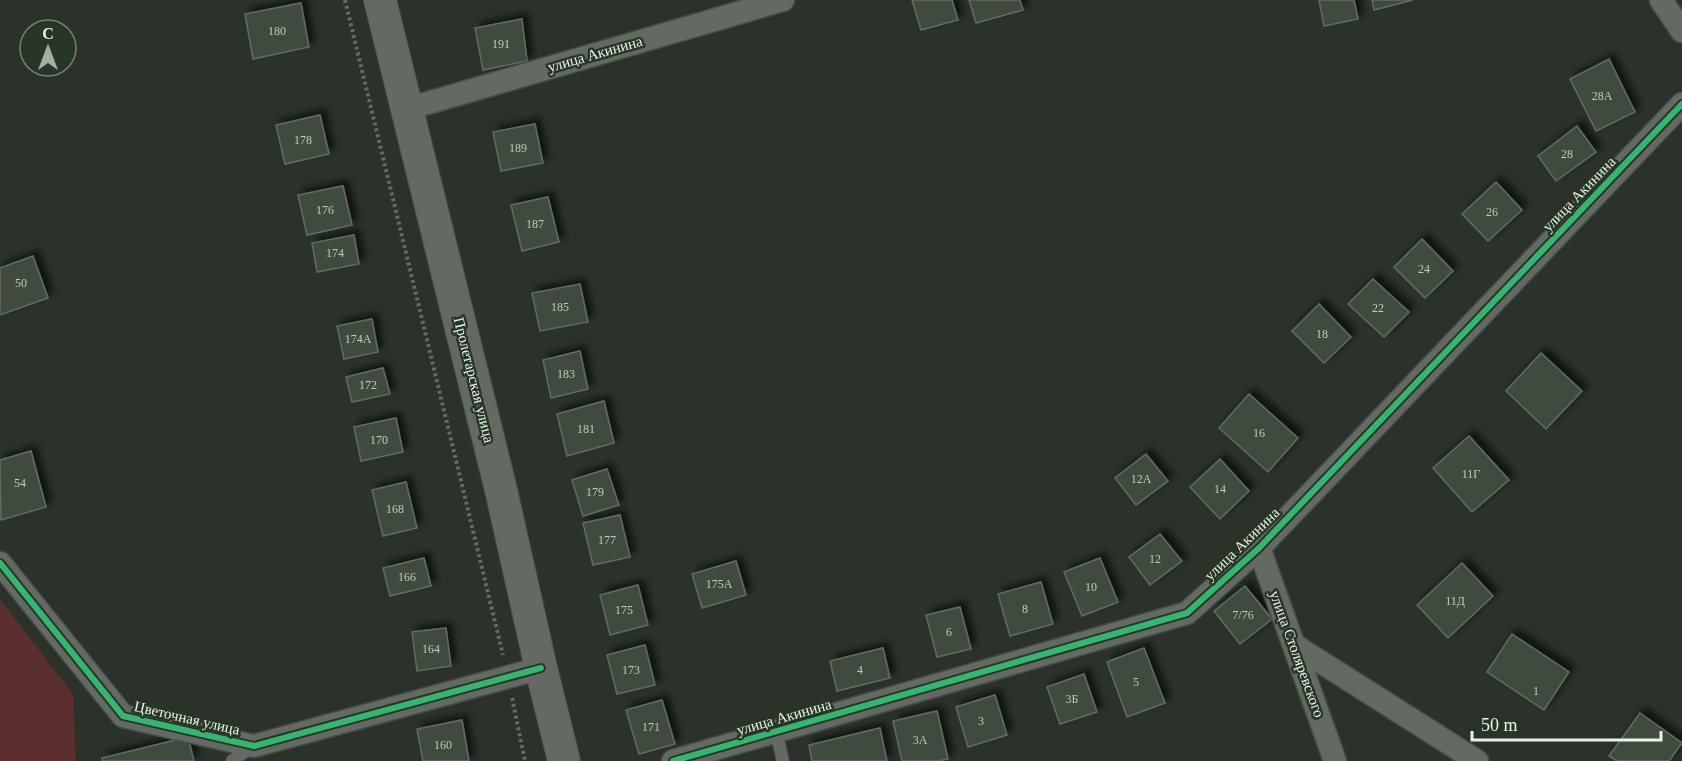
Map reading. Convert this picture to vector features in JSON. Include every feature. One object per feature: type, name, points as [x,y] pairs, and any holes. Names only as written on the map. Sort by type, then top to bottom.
[{"type":"main road","name":"Пролетарская улица","points":[[380,0],[501,490],[564,761]]},
{"type":"street","name":"улица Акинина","points":[[407,109],[783,0]]},
{"type":"street","points":[[1661,0],[1682,31]]},
{"type":"street","name":"улица Акинина","points":[[673,761],[1187,613],[1258,548],[1682,104]]},
{"type":"street","name":"улица Столяревского","points":[[1258,548],[1335,761]]},
{"type":"street","name":"Цветочная улица","points":[[0,563],[123,716],[254,746],[541,668]]},
{"type":"street","points":[[1294,645],[1477,761]]},
{"type":"lane","points":[[776,731],[783,761]]},
{"type":"lane","points":[[232,761],[254,746]]},
{"type":"path","points":[[345,0],[508,676],[525,761]]},
{"type":"shaded area","points":[[0,599],[73,694],[76,761],[0,761]]},
{"type":"building","points":[[912,0],[952,0],[958,20],[921,30]]},
{"type":"building","points":[[969,0],[1020,0],[1023,10],[976,23]]},
{"type":"building","points":[[1319,0],[1354,0],[1358,19],[1324,26]]},
{"type":"building","points":[[1372,0],[1413,0],[1374,10]]},
{"type":"building","points":[[301,3],[309,47],[253,59],[245,14]]},
{"type":"building","points":[[522,19],[527,61],[483,70],[475,28]]},
{"type":"building","points":[[1609,59],[1635,112],[1596,131],[1570,79]]},
{"type":"building","points":[[320,115],[329,154],[285,164],[276,125]]},
{"type":"building","points":[[535,124],[543,163],[501,171],[493,132]]},
{"type":"building","points":[[1577,126],[1596,152],[1556,181],[1538,156]]},
{"type":"building","points":[[1496,182],[1522,210],[1488,241],[1462,214]]},
{"type":"building","points":[[343,186],[352,225],[307,235],[298,195]]},
{"type":"building","points":[[548,197],[559,242],[522,251],[511,205]]},
{"type":"building","points":[[354,235],[359,264],[317,272],[312,243]]},
{"type":"building","points":[[1422,239],[1453,271],[1425,298],[1394,267]]},
{"type":"building","points":[[33,256],[48,298],[0,315],[0,268]]},
{"type":"building","points":[[1373,279],[1409,312],[1384,337],[1348,304]]},
{"type":"building","points":[[580,284],[588,322],[540,331],[532,293]]},
{"type":"building","points":[[1319,304],[1351,337],[1324,363],[1292,331]]},
{"type":"building","points":[[372,319],[378,352],[344,359],[337,326]]},
{"type":"building","points":[[580,351],[588,389],[551,398],[543,360]]},
{"type":"building","points":[[1541,353],[1582,391],[1546,429],[1506,391]]},
{"type":"building","points":[[383,368],[390,394],[352,402],[346,377]]},
{"type":"building","points":[[1249,394],[1298,438],[1268,472],[1219,428]]},
{"type":"building","points":[[604,401],[614,443],[567,456],[557,414]]},
{"type":"building","points":[[396,418],[403,452],[361,461],[354,427]]},
{"type":"building","points":[[1469,436],[1509,480],[1472,512],[1433,468]]},
{"type":"building","points":[[31,451],[46,507],[1,520],[0,460]]},
{"type":"building","points":[[1146,454],[1168,481],[1136,505],[1115,478]]},
{"type":"building","points":[[1220,459],[1249,491],[1220,519],[1190,487]]},
{"type":"building","points":[[607,469],[619,505],[583,516],[572,480]]},
{"type":"building","points":[[406,482],[417,528],[383,536],[372,490]]},
{"type":"building","points":[[620,515],[630,557],[593,565],[583,523]]},
{"type":"building","points":[[1160,534],[1182,561],[1150,585],[1129,557]]},
{"type":"building","points":[[424,558],[431,586],[390,596],[383,568]]},
{"type":"building","points":[[1100,558],[1118,602],[1082,616],[1064,572]]},
{"type":"building","points":[[736,561],[746,595],[702,608],[692,574]]},
{"type":"building","points":[[1462,563],[1493,596],[1448,638],[1417,605]]},
{"type":"building","points":[[1041,582],[1053,624],[1010,636],[998,594]]},
{"type":"building","points":[[638,585],[648,625],[610,635],[600,595]]},
{"type":"building","points":[[1245,586],[1272,619],[1240,644],[1214,611]]},
{"type":"building","points":[[960,607],[971,649],[937,657],[926,615]]},
{"type":"building","points":[[446,628],[451,666],[417,671],[412,632]]},
{"type":"building","points":[[1512,634],[1569,672],[1544,710],[1487,672]]},
{"type":"building","points":[[645,645],[655,685],[617,694],[607,655]]},
{"type":"building","points":[[883,648],[890,678],[837,691],[830,661]]},
{"type":"building","points":[[1144,648],[1165,703],[1127,717],[1107,662]]},
{"type":"building","points":[[1084,674],[1097,712],[1060,724],[1047,687]]},
{"type":"building","points":[[995,695],[1007,735],[968,747],[956,707]]},
{"type":"building","points":[[662,700],[675,744],[639,754],[626,710]]},
{"type":"building","points":[[937,711],[948,759],[902,761],[893,721]]},
{"type":"building","points":[[1640,713],[1682,743],[1669,761],[1617,761],[1609,756]]},
{"type":"building","points":[[462,720],[469,761],[423,761],[417,729]]},
{"type":"building","points":[[880,728],[887,761],[812,761],[809,745]]},
{"type":"building","points":[[188,737],[194,761],[102,761],[102,758]]},
{"type":"cycle path","points":[[673,761],[1187,613],[1259,548],[1682,104]]},
{"type":"cycle path","points":[[0,563],[123,716],[254,746],[541,668]]}]
